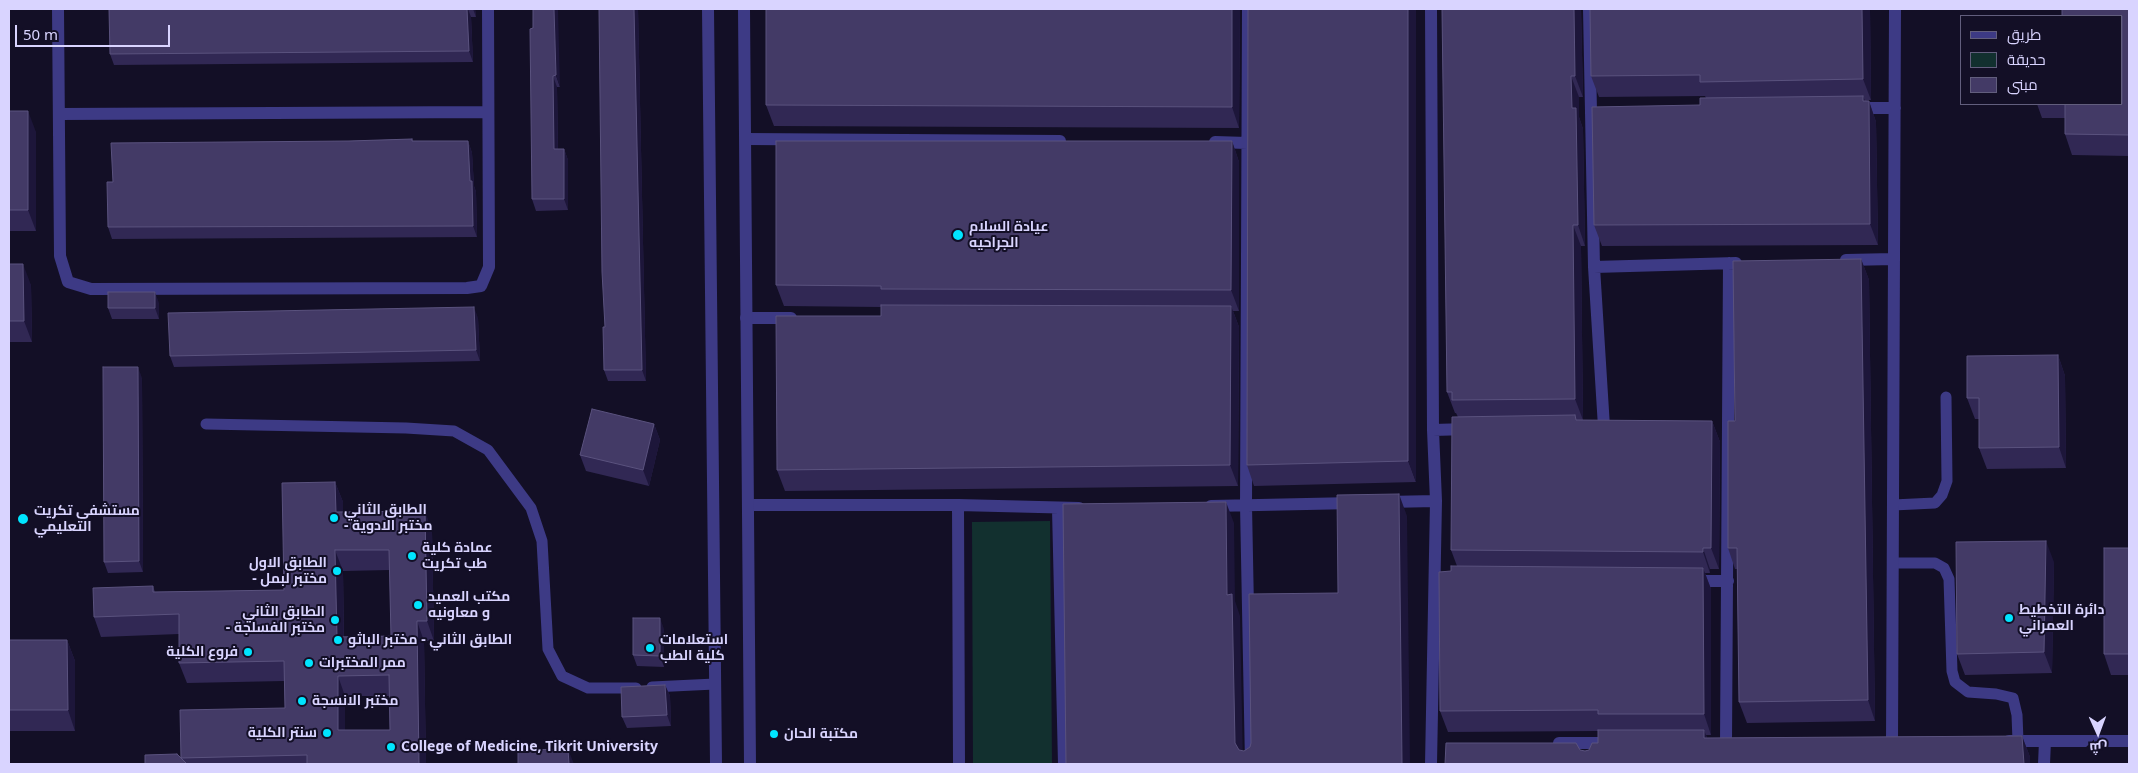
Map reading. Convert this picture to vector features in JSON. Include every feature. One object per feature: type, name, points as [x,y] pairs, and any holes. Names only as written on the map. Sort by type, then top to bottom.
[{"type":"street","points":[[58,9],[60,256],[68,282],[91,289],[457,288],[481,286],[489,267],[488,9]]},
{"type":"street","points":[[708,9],[716,764]]},
{"type":"street","points":[[744,9],[750,764]]},
{"type":"street","points":[[1248,9],[1247,143],[1242,318],[1252,764]]},
{"type":"street","points":[[1431,9],[1433,430],[1440,579],[1436,744],[1431,764]]},
{"type":"street","points":[[1589,9],[1595,113],[1594,267],[1604,428]]},
{"type":"street","points":[[1892,741],[1895,9]]},
{"type":"street","points":[[1846,109],[1895,108]]},
{"type":"street","points":[[60,114],[488,112]]},
{"type":"street","points":[[746,139],[1070,141]]},
{"type":"street","points":[[1198,142],[1247,143]]},
{"type":"street","points":[[1836,260],[1894,259]]},
{"type":"street","points":[[1594,267],[1748,263]]},
{"type":"street","points":[[1726,742],[1728,581],[1722,426],[1729,264]]},
{"type":"street","points":[[746,318],[805,318]]},
{"type":"street","points":[[1433,430],[1481,429]]},
{"type":"street","points":[[1200,506],[1436,501]]},
{"type":"street","points":[[749,506],[958,505],[1058,509],[1096,508]]},
{"type":"street","points":[[958,505],[959,764]]},
{"type":"street","points":[[1058,509],[1064,764]]},
{"type":"street","points":[[1679,581],[1728,581]]},
{"type":"street","points":[[1999,741],[2129,741]]},
{"type":"street","points":[[2044,764],[2045,741]]},
{"type":"street","points":[[1591,743],[1592,757]]},
{"type":"street","points":[[1551,744],[1629,743]]},
{"type":"lane","points":[[1893,505],[1934,503],[1942,495],[1947,481],[1946,397]]},
{"type":"lane","points":[[206,424],[406,428],[454,431],[488,450],[531,508],[542,540],[548,649],[562,676],[588,688],[613,689],[716,684]]},
{"type":"lane","points":[[1893,562],[1935,564],[1944,568],[1949,580],[1952,671],[1955,682],[1968,692],[1996,694],[2013,698],[2017,715],[2018,741]]},
{"type":"green space","points":[[1050,521],[1052,764],[973,764],[972,522]]},
{"type":"building","points":[[109,9],[467,9],[469,51],[110,54]]},
{"type":"building","points":[[533,9],[554,9],[556,75],[553,76],[554,149],[564,149],[564,199],[532,199],[530,29],[533,28]]},
{"type":"building","points":[[599,9],[634,9],[642,370],[604,370],[603,327],[605,327],[602,272]]},
{"type":"building","points":[[766,9],[1232,9],[1232,107],[766,105]]},
{"type":"building","points":[[1248,9],[1408,9],[1408,461],[1247,465]]},
{"type":"building","points":[[1442,9],[1574,9],[1575,76],[1571,76],[1572,108],[1576,108],[1578,225],[1573,225],[1575,399],[1452,400],[1452,392],[1447,392]]},
{"type":"building","points":[[1590,9],[1862,9],[1863,79],[1700,82],[1700,75],[1591,76]]},
{"type":"building","points":[[2062,9],[2129,9],[2129,135],[2065,134],[2065,105],[2123,105],[2123,15],[2062,15]]},
{"type":"building","points":[[1863,96],[1863,101],[1869,101],[1870,224],[1594,225],[1592,107],[1700,105],[1700,98]]},
{"type":"building","points":[[9,111],[28,111],[28,210],[9,210]]},
{"type":"building","points":[[412,139],[412,141],[468,141],[470,181],[472,181],[473,226],[108,227],[107,182],[113,182],[111,143]]},
{"type":"building","points":[[776,141],[1232,141],[1231,290],[881,289],[881,286],[776,285]]},
{"type":"building","points":[[1861,259],[1868,700],[1739,702],[1737,548],[1728,548],[1728,421],[1735,421],[1733,261]]},
{"type":"building","points":[[9,264],[23,264],[24,321],[9,321]]},
{"type":"building","points":[[108,292],[155,292],[155,308],[108,308]]},
{"type":"building","points":[[881,305],[1231,306],[1230,465],[777,470],[776,316],[881,316]]},
{"type":"building","points":[[474,307],[476,350],[170,356],[168,313]]},
{"type":"building","points":[[2058,355],[2059,447],[1979,448],[1979,398],[1967,398],[1967,356]]},
{"type":"building","points":[[103,367],[138,367],[139,561],[104,562]]},
{"type":"building","points":[[592,409],[654,424],[643,470],[580,455]]},
{"type":"building","points":[[1575,415],[1576,420],[1712,421],[1711,548],[1703,548],[1703,552],[1451,550],[1452,417]]},
{"type":"building","points":[[335,482],[336,512],[425,511],[427,621],[417,621],[419,764],[307,764],[307,755],[181,758],[180,710],[285,708],[284,661],[179,663],[179,614],[94,617],[93,588],[153,586],[153,592],[284,590],[282,483]],"holes":[[[335,550],[389,550],[391,636],[337,637]],[[389,675],[390,730],[338,730],[338,676]]]},
{"type":"building","points":[[1399,494],[1402,764],[1066,764],[1063,504],[1226,502],[1227,595],[1232,594],[1235,743],[1239,750],[1244,751],[1250,747],[1251,743],[1249,594],[1338,593],[1337,495]]},
{"type":"building","name":"دائرة التخطيط العمراني","points":[[2046,541],[2044,652],[1957,654],[1956,542]]},
{"type":"building","points":[[2104,548],[2129,548],[2129,654],[2104,654]]},
{"type":"building","points":[[1451,566],[1703,568],[1704,714],[1598,714],[1598,710],[1440,711],[1439,572],[1451,571]]},
{"type":"building","points":[[633,618],[660,618],[660,656],[633,655]]},
{"type":"building","points":[[9,640],[67,640],[68,710],[9,710]]},
{"type":"building","points":[[665,685],[667,715],[622,717],[621,687]]},
{"type":"building","points":[[1598,730],[1704,730],[1704,738],[2022,736],[2024,764],[1445,764],[1446,743],[1576,743],[1580,750],[1585,751],[1589,750],[1592,743],[1598,743]]},
{"type":"building","points":[[568,749],[569,764],[518,764],[518,750]]},
{"type":"building","points":[[177,754],[187,764],[145,764],[145,755]]},
{"type":"place","name":"عيادة السلام الجراحيه","points":[[958,235]]},
{"type":"place","name":"الطابق الثاني - مختبر الادوية","points":[[334,518]]},
{"type":"place","name":"مستشفى تكريت التعليمي","points":[[23,519]]},
{"type":"place","name":"عمادة كلية طب تكريت","points":[[412,556]]},
{"type":"place","name":"الطابق الاول - مختبر لبمل","points":[[337,571]]},
{"type":"place","name":"مكتب العميد و معاونيه","points":[[418,605]]},
{"type":"place","name":"دائرة التخطيط العمراني","points":[[2009,618]]},
{"type":"place","name":"الطابق الثاني - مختبر الفسلجة","points":[[335,620]]},
{"type":"place","name":"الطابق الثاني - مختبر الباثو","points":[[338,640]]},
{"type":"place","name":"استعلامات كلية الطب","points":[[650,648]]},
{"type":"place","name":"فروع الكلية","points":[[248,652]]},
{"type":"place","name":"ممر المختبرات","points":[[309,663]]},
{"type":"place","name":"مختبر الانسجة","points":[[302,701]]},
{"type":"place","name":"سنتر الكلية","points":[[327,733]]},
{"type":"place","name":"مكتبة الحان","points":[[774,734]]},
{"type":"place","name":"College of Medicine, Tikrit University","points":[[391,747]]}]
